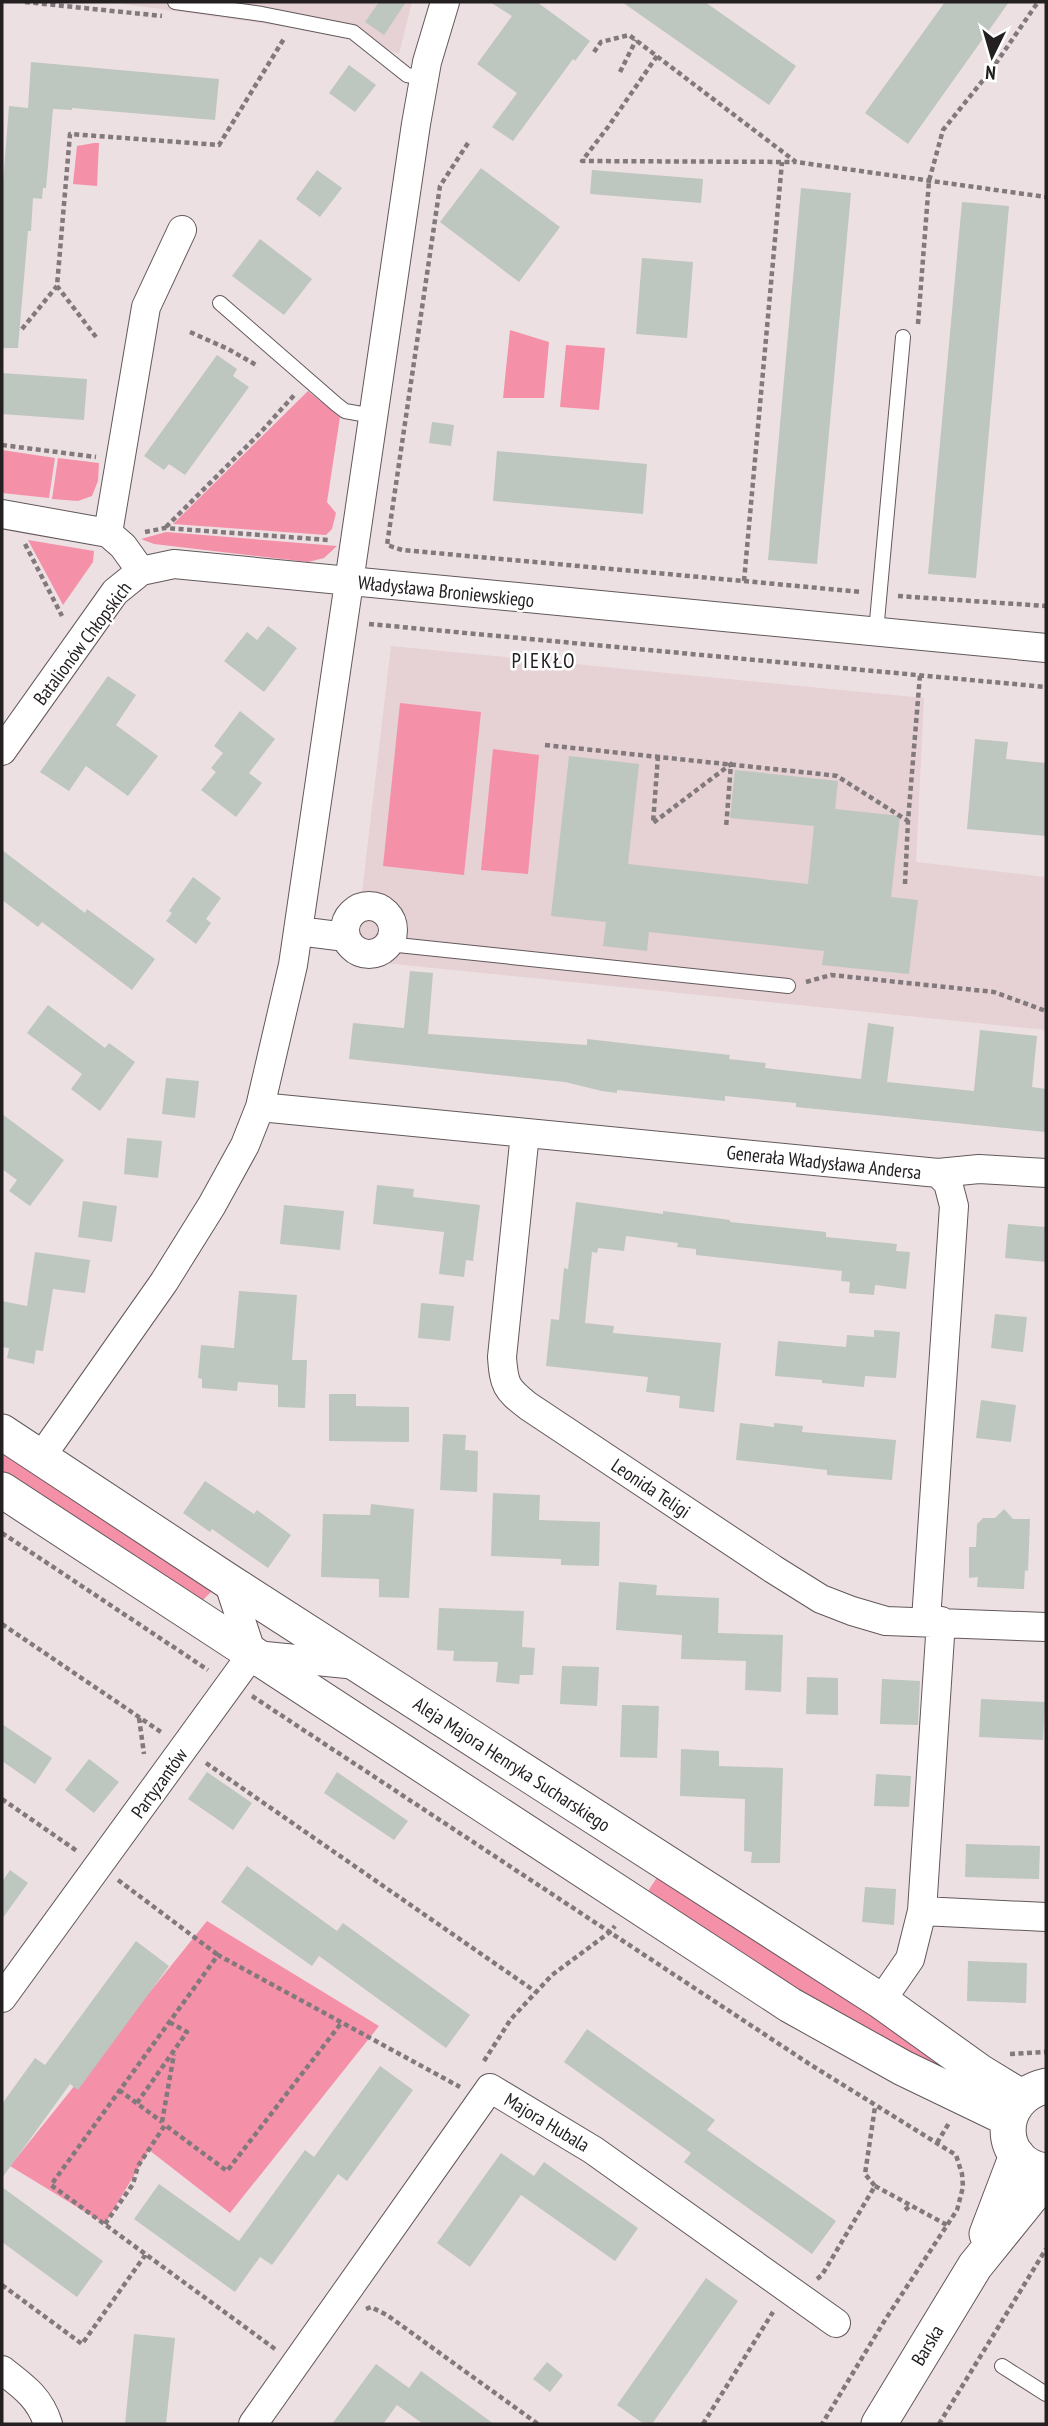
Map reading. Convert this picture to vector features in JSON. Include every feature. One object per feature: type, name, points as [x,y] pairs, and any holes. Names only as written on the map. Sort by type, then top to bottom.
[{"type":"street","name":"Władysława Broniewskiego","points":[[445,2],[424,78],[348,582],[1046,648]]},
{"type":"street","points":[[116,539],[146,307],[182,230]]},
{"type":"street","points":[[10,524],[116,539],[141,571]]},
{"type":"street","name":"Batalionów Chłopskich","points":[[2,751],[115,592],[141,571],[174,564],[195,565],[348,582]]},
{"type":"street","points":[[41,1457],[164,1282],[212,1205],[245,1145],[260,1107],[298,931],[348,582]]},
{"type":"street","points":[[365,907],[381,910],[391,922],[393,930],[388,944],[376,953],[361,953],[349,944],[345,929],[351,914],[365,907]]},
{"type":"street","points":[[298,931],[346,937]]},
{"type":"street","name":"Generała Władysława Andersa","points":[[260,1107],[938,1173],[948,1183],[954,1206],[933,1621],[922,1911],[910,1959],[881,2001]]},
{"type":"street","name":"Leonida Teligi","points":[[526,1133],[502,1357],[503,1378],[507,1389],[583,1443],[821,1599],[886,1620],[1046,1627]]},
{"type":"street","points":[[938,1173],[979,1169],[1046,1173]]},
{"type":"street","name":"Aleja Majora Henryka Sucharskiego","points":[[2,1432],[359,1666],[881,2001],[1025,2101]]},
{"type":"street","points":[[2,1490],[790,2005],[903,2067],[1025,2101],[1008,2131],[1010,2144],[1032,2163]]},
{"type":"street","points":[[228,1581],[252,1654]]},
{"type":"street","points":[[252,1654],[359,1666]]},
{"type":"street","name":"Partyzantów","points":[[2,1998],[252,1654]]},
{"type":"street","points":[[922,1911],[1046,1917]]},
{"type":"street","name":"Majora Hubala","points":[[253,2424],[490,2088],[593,2150],[800,2285],[836,2322]]},
{"type":"street","name":"Barska","points":[[879,2424],[975,2266],[1032,2163]]},
{"type":"street","name":"Barska","points":[[975,2266],[1046,2178]]},
{"type":"street","points":[[2,2370],[32,2393],[43,2409],[48,2424]]},
{"type":"lane","points":[[175,2],[262,14],[353,32],[407,75],[424,78]]},
{"type":"lane","points":[[220,303],[345,411],[373,416]]},
{"type":"lane","points":[[876,632],[903,337]]},
{"type":"lane","points":[[388,944],[788,986]]},
{"type":"lane","points":[[1002,2366],[1046,2394]]},
{"type":"path","points":[[25,2],[167,17]]},
{"type":"path","points":[[929,181],[943,130],[992,69],[1038,2]]},
{"type":"path","points":[[22,329],[57,286],[70,134],[219,145],[287,33],[276,31]]},
{"type":"path","points":[[594,52],[601,43],[629,35],[796,162]]},
{"type":"path","points":[[620,72],[636,40]]},
{"type":"path","points":[[657,56],[582,161],[796,162],[1046,197]]},
{"type":"path","points":[[468,143],[440,186],[387,545],[402,550],[744,581],[782,162]]},
{"type":"path","points":[[57,286],[96,337]]},
{"type":"path","points":[[190,332],[261,367]]},
{"type":"path","points":[[165,528],[260,433],[308,380]]},
{"type":"path","points":[[2,445],[103,458]]},
{"type":"path","points":[[10,524],[62,616]]},
{"type":"path","points":[[116,539],[165,528],[327,540],[335,537]]},
{"type":"path","points":[[343,623],[1046,687]]},
{"type":"path","points":[[905,884],[920,675]]},
{"type":"path","points":[[545,745],[837,776],[908,821]]},
{"type":"path","points":[[659,756],[653,823],[731,764]]},
{"type":"path","points":[[726,828],[731,764]]},
{"type":"path","points":[[788,986],[831,975],[994,992],[1046,1010]]},
{"type":"path","points":[[2,1533],[231,1684],[267,1704],[875,2107],[956,2155],[963,2187],[957,2210],[885,2320],[822,2424]]},
{"type":"path","points":[[2,1624],[536,1992]]},
{"type":"path","points":[[139,1717],[145,1762]]},
{"type":"path","points":[[2,1799],[84,1856]]},
{"type":"path","points":[[112,1876],[218,1955],[465,2090]]},
{"type":"path","points":[[478,2070],[511,2019],[536,1992],[552,1975],[610,1932],[633,1904]]},
{"type":"path","points":[[218,1955],[51,2185],[277,2350]]},
{"type":"path","points":[[136,2103],[187,2032],[169,2022]]},
{"type":"path","points":[[119,2090],[228,2171],[342,2022]]},
{"type":"path","points":[[104,2224],[133,2183],[138,2166],[163,2124],[175,2050]]},
{"type":"path","points":[[484,2060],[496,2068]]},
{"type":"path","points":[[875,2107],[865,2174],[875,2186],[947,2225]]},
{"type":"path","points":[[703,2424],[800,2285],[822,2276],[875,2186]]},
{"type":"path","points":[[905,2210],[911,2205]]},
{"type":"path","points":[[939,2424],[1046,2249]]},
{"type":"path","points":[[2,2285],[82,2344],[146,2254]]},
{"type":"path","points":[[362,2310],[371,2308],[387,2315],[538,2424]]},
{"type":"shaded area","points":[[110,2],[412,2],[399,54],[351,36]]},
{"type":"shaded area","points":[[99,143],[97,186],[73,184],[77,146]]},
{"type":"shaded area","points":[[510,330],[549,342],[544,398],[503,398]]},
{"type":"shaded area","points":[[566,345],[605,348],[599,410],[560,407]]},
{"type":"shaded area","points":[[308,391],[340,417],[327,502],[336,513],[332,529],[326,535],[173,524]]},
{"type":"shaded area","points":[[2,450],[55,458],[49,498],[2,493]]},
{"type":"shaded area","points":[[58,458],[99,463],[98,481],[92,496],[78,501],[52,499]]},
{"type":"shaded area","points":[[166,532],[337,546],[324,558],[308,562],[154,544],[141,539]]},
{"type":"shaded area","points":[[28,540],[94,551],[93,562],[63,605]]},
{"type":"shaded area","points":[[391,646],[924,698],[916,862],[1046,877],[1046,1030],[354,960]]},
{"type":"shaded area","points":[[400,703],[481,712],[464,875],[383,866]]},
{"type":"shaded area","points":[[493,749],[539,755],[528,874],[481,870]]},
{"type":"shaded area","points":[[2,1450],[212,1591],[200,1603],[2,1472]]},
{"type":"shaded area","points":[[658,1876],[953,2065],[960,2085],[892,2051],[646,1894]]},
{"type":"shaded area","points":[[207,1921],[379,2026],[230,2213],[149,2150],[105,2224],[10,2166]]},
{"type":"building","points":[[379,2],[406,2],[384,35],[365,22]]},
{"type":"building","points":[[490,2],[537,2],[590,41],[575,61],[573,59],[513,141],[492,127],[517,93],[477,64],[512,16]]},
{"type":"building","points":[[622,2],[705,2],[796,66],[769,105]]},
{"type":"building","points":[[945,2],[1009,2],[908,144],[865,113]]},
{"type":"building","points":[[31,62],[219,79],[215,120],[72,108],[53,109],[46,188],[43,188],[42,199],[33,198],[31,231],[28,231],[18,348],[2,348],[2,196],[9,106],[28,108]]},
{"type":"building","points":[[349,65],[376,85],[355,112],[329,93]]},
{"type":"building","points":[[481,168],[560,227],[519,282],[440,222]]},
{"type":"building","points":[[317,170],[342,188],[320,217],[296,199]]},
{"type":"building","points":[[592,170],[703,179],[701,203],[590,194]]},
{"type":"building","points":[[801,188],[851,193],[817,564],[768,560]]},
{"type":"building","points":[[962,202],[1009,206],[976,578],[928,574]]},
{"type":"building","points":[[260,239],[312,279],[284,315],[232,276]]},
{"type":"building","points":[[642,258],[693,262],[687,338],[636,334]]},
{"type":"building","points":[[217,355],[237,369],[233,376],[249,387],[185,475],[169,464],[164,470],[144,456]]},
{"type":"building","points":[[2,373],[87,379],[84,420],[2,414]]},
{"type":"building","points":[[432,422],[454,425],[451,446],[429,443]]},
{"type":"building","points":[[497,451],[647,464],[643,514],[493,501]]},
{"type":"building","points":[[268,626],[297,648],[264,692],[224,661],[247,632],[257,640]]},
{"type":"building","points":[[108,676],[136,695],[116,725],[158,756],[128,796],[86,766],[69,791],[40,772]]},
{"type":"building","points":[[240,711],[275,739],[249,773],[262,783],[236,817],[201,790],[216,772],[211,768],[223,753],[214,746]]},
{"type":"building","points":[[975,739],[1008,742],[1006,759],[1046,763],[1046,836],[967,829]]},
{"type":"building","points":[[569,756],[639,764],[628,864],[808,884],[814,826],[730,818],[735,770],[838,781],[835,809],[900,816],[891,897],[918,900],[909,974],[822,965],[824,951],[649,932],[647,951],[603,946],[606,922],[551,916]]},
{"type":"building","points":[[2,850],[85,913],[87,909],[155,959],[132,990],[42,922],[38,927],[2,900]]},
{"type":"building","points":[[193,877],[221,898],[206,919],[211,923],[196,944],[166,921],[172,913],[169,911]]},
{"type":"building","points":[[410,971],[433,973],[428,1034],[587,1045],[587,1039],[730,1055],[729,1059],[766,1063],[765,1068],[861,1079],[868,1023],[894,1027],[887,1082],[974,1091],[980,1030],[1037,1036],[1032,1087],[1046,1089],[1045,1132],[796,1107],[796,1103],[725,1096],[725,1101],[617,1090],[617,1093],[565,1082],[349,1059],[353,1023],[404,1028]]},
{"type":"building","points":[[48,1005],[105,1048],[109,1043],[135,1062],[100,1111],[71,1089],[82,1074],[27,1033]]},
{"type":"building","points":[[166,1078],[199,1081],[195,1118],[162,1114]]},
{"type":"building","points":[[2,1114],[64,1160],[30,1206],[9,1191],[17,1180],[2,1169]]},
{"type":"building","points":[[127,1138],[162,1141],[158,1178],[124,1174]]},
{"type":"building","points":[[377,1185],[414,1189],[413,1197],[480,1205],[473,1261],[466,1260],[464,1277],[439,1274],[444,1232],[373,1224]]},
{"type":"building","points":[[83,1201],[117,1206],[112,1242],[78,1237]]},
{"type":"building","points":[[576,1202],[826,1232],[826,1237],[897,1244],[896,1251],[910,1252],[906,1289],[875,1285],[874,1295],[849,1293],[850,1282],[841,1281],[842,1271],[696,1255],[696,1249],[677,1247],[678,1243],[626,1236],[624,1251],[598,1248],[597,1253],[592,1252],[585,1323],[614,1326],[613,1333],[721,1343],[714,1412],[679,1408],[680,1396],[646,1392],[648,1377],[546,1366],[551,1319],[559,1320],[564,1268],[568,1269]]},
{"type":"building","points":[[284,1205],[344,1211],[340,1250],[280,1244]]},
{"type":"building","points":[[1008,1224],[1046,1227],[1046,1262],[1005,1258]]},
{"type":"building","points":[[35,1252],[90,1260],[85,1293],[53,1289],[43,1351],[36,1350],[34,1364],[7,1358],[9,1348],[2,1347],[2,1301],[27,1306]]},
{"type":"building","points":[[239,1291],[297,1295],[292,1360],[307,1360],[305,1408],[278,1407],[278,1385],[238,1382],[237,1391],[202,1388],[202,1379],[198,1378],[201,1345],[234,1348]]},
{"type":"building","points":[[421,1303],[454,1306],[450,1341],[418,1338]]},
{"type":"building","points":[[995,1314],[1027,1317],[1023,1352],[991,1348]]},
{"type":"building","points":[[874,1330],[900,1332],[896,1378],[865,1376],[864,1387],[775,1376],[778,1341],[846,1347],[847,1335],[874,1337]]},
{"type":"building","points":[[329,1394],[356,1394],[356,1406],[409,1407],[409,1442],[329,1441]]},
{"type":"building","points":[[981,1400],[1016,1405],[1011,1442],[976,1438]]},
{"type":"building","points":[[740,1423],[774,1427],[774,1423],[803,1426],[802,1432],[896,1440],[892,1480],[827,1475],[827,1470],[736,1460]]},
{"type":"building","points":[[443,1434],[466,1435],[465,1450],[478,1451],[477,1492],[440,1490]]},
{"type":"building","points":[[205,1481],[254,1514],[257,1510],[291,1535],[268,1568],[212,1529],[210,1532],[183,1513]]},
{"type":"building","points":[[493,1493],[540,1495],[539,1520],[600,1522],[599,1566],[561,1565],[561,1559],[491,1556]]},
{"type":"building","points":[[371,1504],[414,1509],[409,1598],[379,1597],[379,1579],[321,1577],[323,1514],[370,1515]]},
{"type":"building","points":[[1004,1509],[1013,1519],[1030,1519],[1028,1571],[1025,1570],[1024,1589],[977,1587],[978,1577],[969,1578],[969,1547],[976,1547],[977,1524],[983,1518],[995,1518]]},
{"type":"building","points":[[619,1582],[657,1585],[656,1595],[719,1598],[718,1633],[783,1635],[781,1692],[745,1690],[746,1661],[681,1659],[682,1635],[616,1630]]},
{"type":"building","points":[[439,1608],[524,1611],[522,1647],[535,1648],[533,1675],[520,1675],[519,1684],[496,1682],[498,1662],[453,1661],[454,1651],[437,1650]]},
{"type":"building","points":[[562,1666],[599,1667],[597,1706],[560,1704]]},
{"type":"building","points":[[807,1677],[838,1678],[838,1715],[806,1714]]},
{"type":"building","points":[[882,1679],[920,1681],[918,1725],[880,1724]]},
{"type":"building","points":[[981,1699],[1045,1702],[1043,1740],[979,1737]]},
{"type":"building","points":[[622,1705],[659,1706],[657,1758],[620,1757]]},
{"type":"building","points":[[2,1724],[52,1758],[35,1784],[2,1761]]},
{"type":"building","points":[[681,1749],[719,1751],[719,1766],[783,1768],[780,1863],[751,1863],[752,1852],[744,1851],[745,1799],[680,1796]]},
{"type":"building","points":[[89,1759],[119,1782],[94,1813],[65,1790]]},
{"type":"building","points":[[207,1772],[252,1803],[233,1830],[188,1799]]},
{"type":"building","points":[[337,1772],[408,1821],[394,1840],[324,1793]]},
{"type":"building","points":[[876,1774],[911,1776],[909,1807],[874,1806]]},
{"type":"building","points":[[966,1844],[1040,1846],[1039,1879],[965,1877]]},
{"type":"building","points":[[247,1866],[337,1931],[343,1923],[470,2015],[446,2048],[319,1956],[312,1966],[221,1902]]},
{"type":"building","points":[[10,1870],[28,1883],[2,1919],[2,1882]]},
{"type":"building","points":[[865,1887],[896,1889],[894,1925],[862,1922]]},
{"type":"building","points":[[136,1941],[169,1966],[78,2090],[70,2084],[2,2178],[2,2104],[35,2058],[45,2065]]},
{"type":"building","points":[[968,1961],[1027,1963],[1026,2003],[967,2001]]},
{"type":"building","points":[[587,2029],[715,2120],[707,2130],[836,2221],[812,2254],[684,2162],[691,2153],[564,2062]]},
{"type":"building","points":[[380,2066],[413,2090],[347,2181],[338,2174],[272,2265],[260,2257],[235,2292],[134,2219],[159,2184],[239,2241],[305,2150],[314,2157]]},
{"type":"building","points":[[501,2153],[534,2176],[544,2162],[638,2228],[615,2261],[521,2195],[470,2267],[437,2243]]},
{"type":"building","points":[[2,2187],[103,2261],[77,2297],[2,2242]]},
{"type":"building","points":[[706,2278],[738,2301],[652,2424],[644,2424],[617,2405]]},
{"type":"building","points":[[134,2334],[175,2338],[166,2424],[125,2424]]},
{"type":"building","points":[[547,2362],[563,2375],[550,2392],[533,2379]]},
{"type":"building","points":[[376,2364],[409,2388],[421,2371],[494,2424],[423,2424],[397,2405],[383,2424],[332,2424]]},
{"type":"district","name":"PIEKŁO","points":[[544,661]]}]
